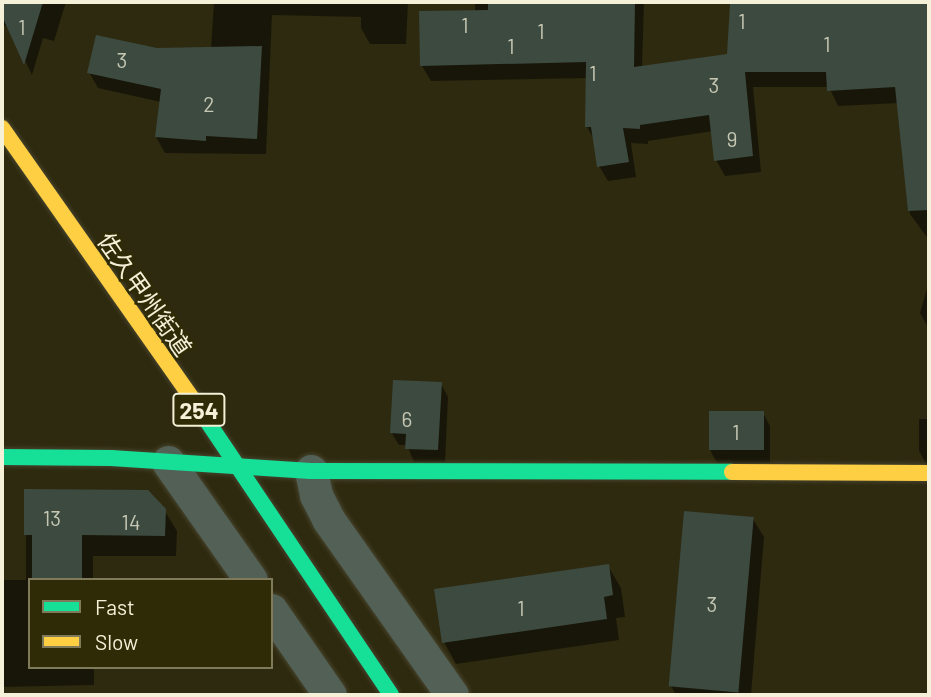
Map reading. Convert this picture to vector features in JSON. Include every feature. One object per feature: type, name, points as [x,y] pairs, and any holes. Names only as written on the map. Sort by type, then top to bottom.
[{"type":"main road","name":"佐久甲州街道","points":[[2,128],[240,468],[391,695]]},
{"type":"main road","points":[[2,457],[111,458],[311,471],[929,473]]},
{"type":"street","points":[[168,462],[250,578]]},
{"type":"street","points":[[311,471],[316,495],[328,519],[452,695]]},
{"type":"street","points":[[273,613],[330,695]]},
{"type":"building","points":[[2,2],[43,2],[24,65],[2,16]]},
{"type":"building","points":[[488,2],[635,2],[634,67],[727,54],[730,4],[929,2],[929,210],[908,211],[895,87],[827,91],[826,72],[745,72],[753,156],[714,161],[709,115],[640,125],[640,129],[623,128],[629,162],[597,167],[591,127],[585,127],[586,62],[420,66],[419,11],[488,10]]},
{"type":"building","points":[[96,35],[157,48],[262,46],[257,139],[206,136],[206,141],[155,137],[161,89],[87,73]]},
{"type":"building","points":[[393,380],[442,382],[438,450],[405,449],[406,434],[390,433]]},
{"type":"building","points":[[709,411],[764,411],[764,450],[709,450]]},
{"type":"building","points":[[24,489],[148,490],[166,509],[165,536],[82,535],[82,578],[32,578],[32,535],[24,535]]},
{"type":"building","points":[[684,511],[754,517],[738,692],[669,686]]},
{"type":"building","points":[[609,564],[613,595],[604,597],[607,619],[442,643],[434,589]]},
{"type":"traffic: fast","points":[[193,400],[391,695]]},
{"type":"traffic: fast","points":[[2,457],[111,458],[311,471],[732,472]]},
{"type":"traffic: slow","points":[[2,128],[193,400]]},
{"type":"traffic: slow","points":[[732,472],[929,473]]}]
